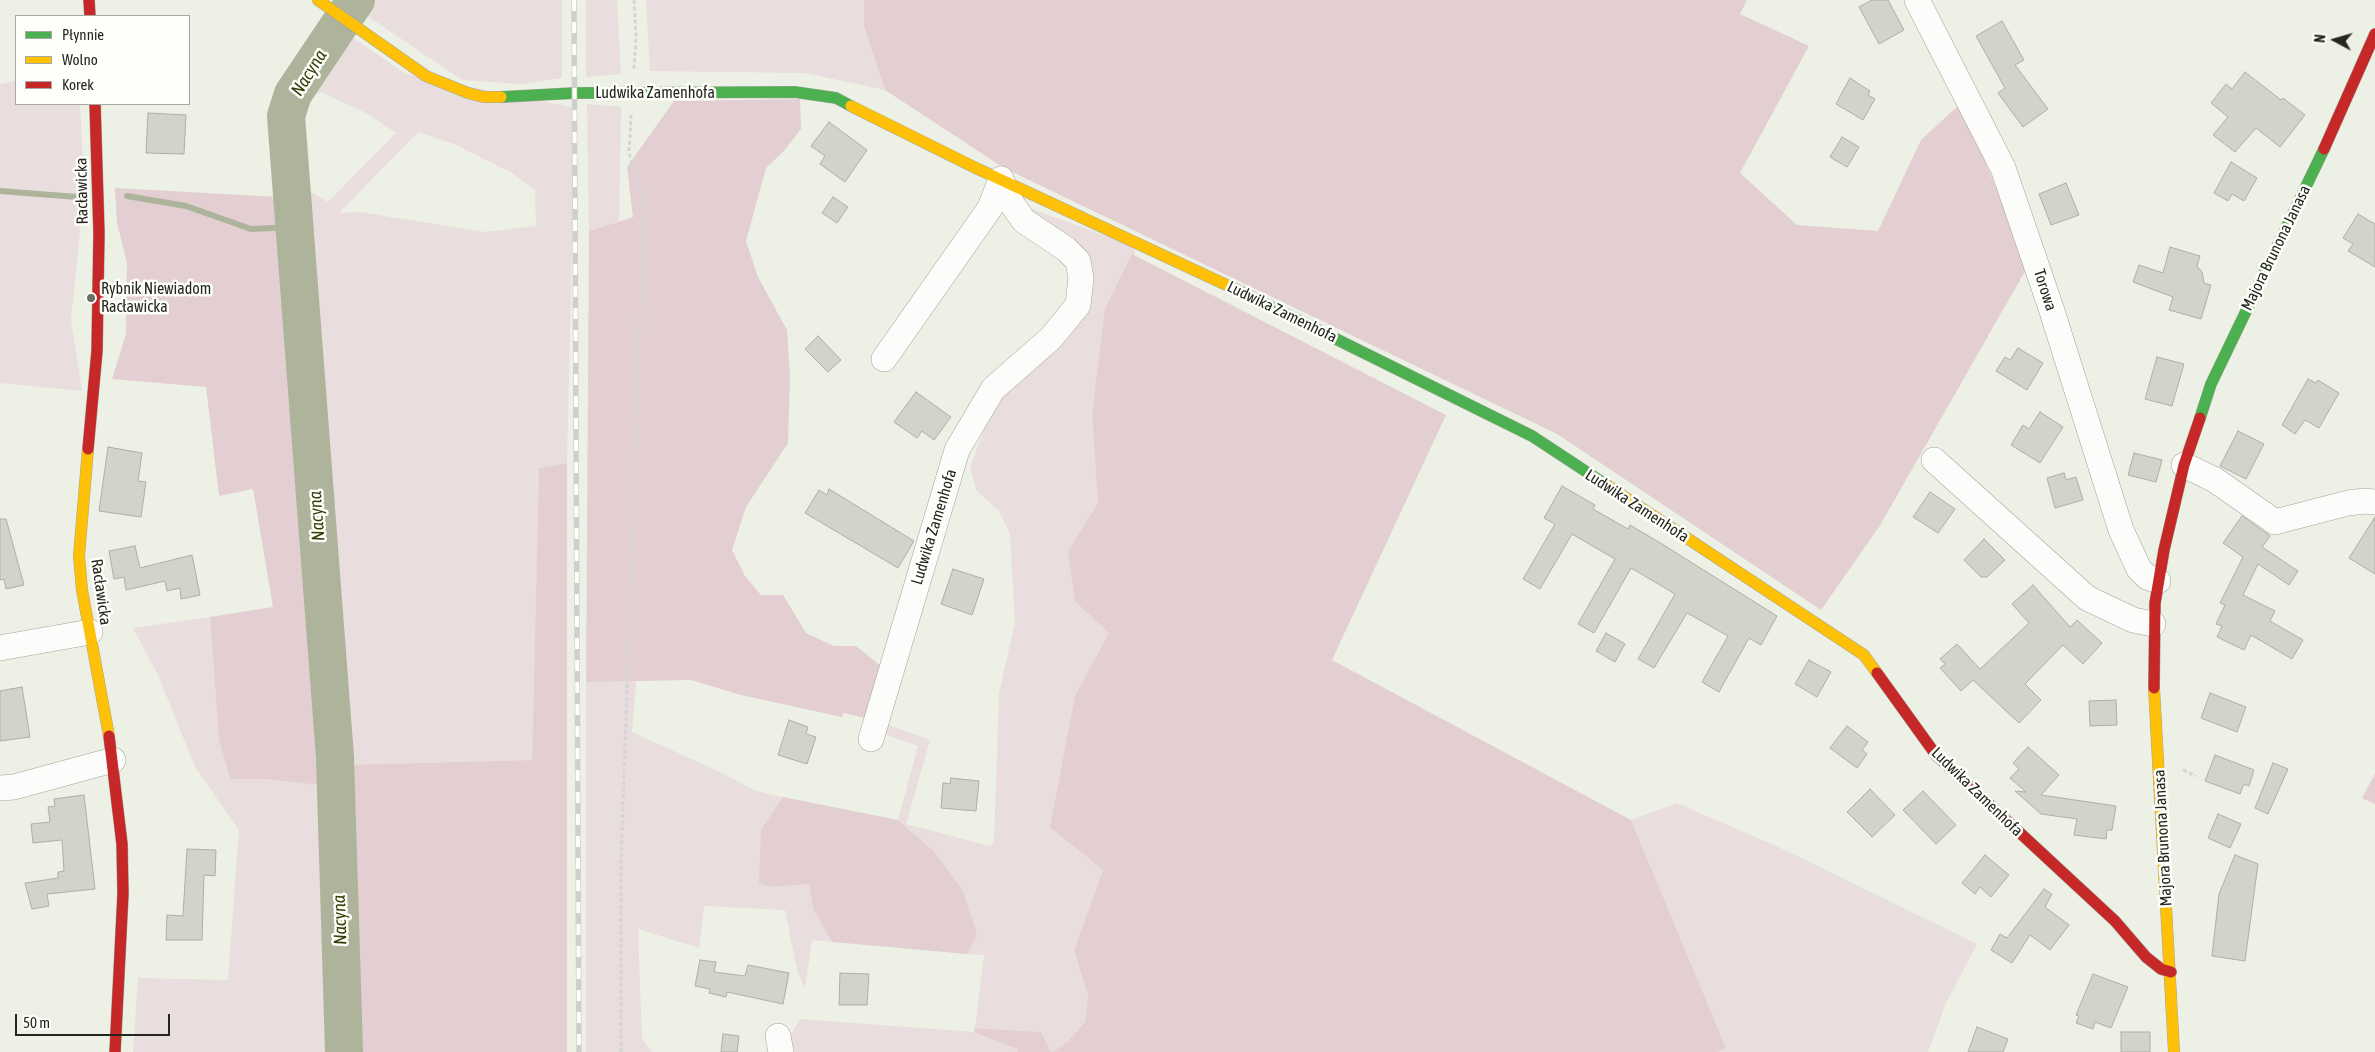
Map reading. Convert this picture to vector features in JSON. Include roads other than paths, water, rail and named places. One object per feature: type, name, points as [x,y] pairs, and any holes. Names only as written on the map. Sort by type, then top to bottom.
[{"type":"street","points":[[89,0],[90,15]]},
{"type":"street","name":"Ludwika Zamenhofa","points":[[318,0],[359,31],[426,76],[468,93],[502,98],[575,93],[795,92],[836,98],[1001,179],[1301,320],[1532,436],[1864,655],[1936,755],[2115,921],[2146,957],[2161,969],[2171,972]]},
{"type":"street","name":"Torowa","points":[[1917,0],[2003,168],[2046,292],[2121,530],[2139,569],[2147,577],[2158,581]]},
{"type":"street","name":"Majora Brunona Janasa","points":[[2174,1052],[2153,662],[2153,624],[2158,581],[2184,465],[2219,366],[2344,107],[2375,34]]},
{"type":"street","name":"Racławicka","points":[[95,105],[99,233],[97,367],[79,556],[82,590],[113,760],[120,813],[123,878],[116,1052]]},
{"type":"street","points":[[884,359],[990,208],[1001,179]]},
{"type":"street","name":"Ludwika Zamenhofa","points":[[871,739],[957,450],[993,389],[1052,338],[1078,305],[1081,278],[1078,261],[1066,249],[1024,221],[1012,204],[1001,179]]},
{"type":"street","points":[[1934,460],[2087,598],[2133,620],[2153,624]]},
{"type":"street","points":[[2184,465],[2215,480],[2275,522],[2348,503],[2375,502]]},
{"type":"street","points":[[0,648],[90,632]]},
{"type":"street","points":[[0,788],[14,787],[113,760]]},
{"type":"waterway","name":"Nacyna","points":[[344,1052],[335,757],[286,116],[293,94],[356,0]]},
{"type":"waterway","points":[[0,191],[77,197]]},
{"type":"waterway","points":[[127,196],[186,206],[251,229],[294,227]]},
{"type":"railway","points":[[574,0],[579,1052]]},
{"type":"place","name":"Rybnik Niewiadom Racławicka","points":[[91,298]]}]
